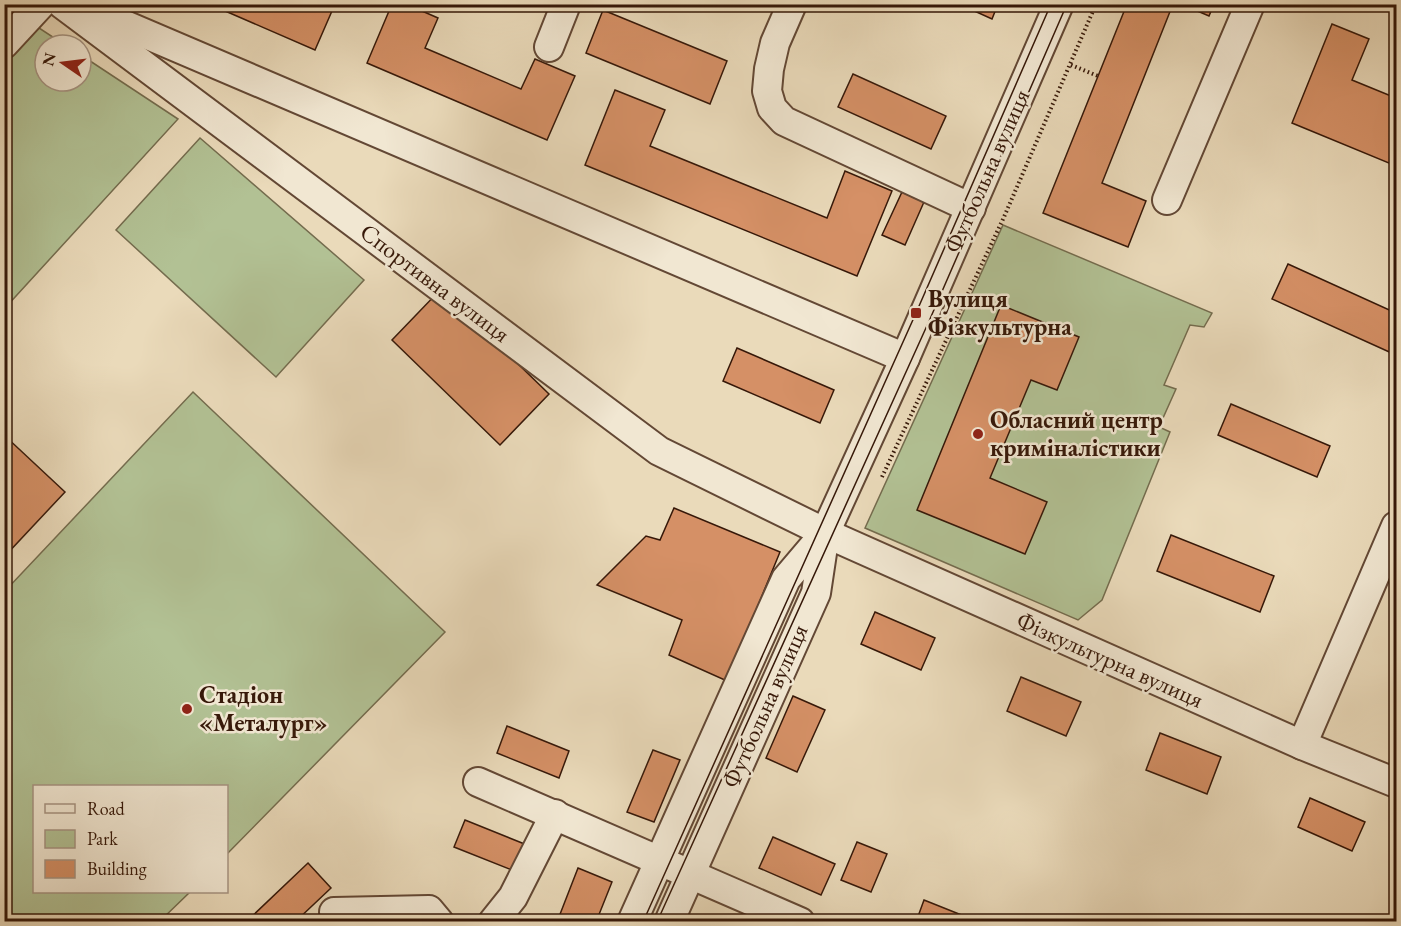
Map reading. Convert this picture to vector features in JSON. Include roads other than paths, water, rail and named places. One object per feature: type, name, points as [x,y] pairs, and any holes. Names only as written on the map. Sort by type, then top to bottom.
[{"type":"street","points":[[4,44],[41,4]]},
{"type":"street","points":[[549,47],[566,4]]},
{"type":"street","points":[[792,4],[774,43],[769,69],[767,91],[772,108],[784,121],[971,207]]},
{"type":"street","name":"Футбольна вулиця","points":[[632,921],[786,579],[825,533],[905,358],[1059,4]]},
{"type":"street","points":[[1167,200],[1250,4]]},
{"type":"street","name":"Спортивна вулиця","points":[[76,5],[905,358]]},
{"type":"street","name":"Спортивна вулиця","points":[[76,5],[659,451],[825,533]]},
{"type":"street","points":[[1302,745],[1396,525]]},
{"type":"street","name":"Футбольна вулиця","points":[[669,921],[816,593],[825,533]]},
{"type":"street","name":"Фізкультурна вулиця","points":[[825,533],[1302,745],[1396,783]]},
{"type":"street","points":[[478,782],[800,921]]},
{"type":"street","points":[[493,921],[513,897],[555,814]]},
{"type":"street","points":[[334,912],[429,910],[439,921]]},
{"type":"tram line","points":[[643,922],[916,313],[1051,4]]},
{"type":"tram line","points":[[657,922],[930,319],[1067,4]]},
{"type":"place","name":"Вулиця Фізкультурна","points":[[916,313]]},
{"type":"place","name":"Обласний центр криміналістики","points":[[978,434]]},
{"type":"place","name":"Стадіон «Металург»","points":[[187,709]]}]
